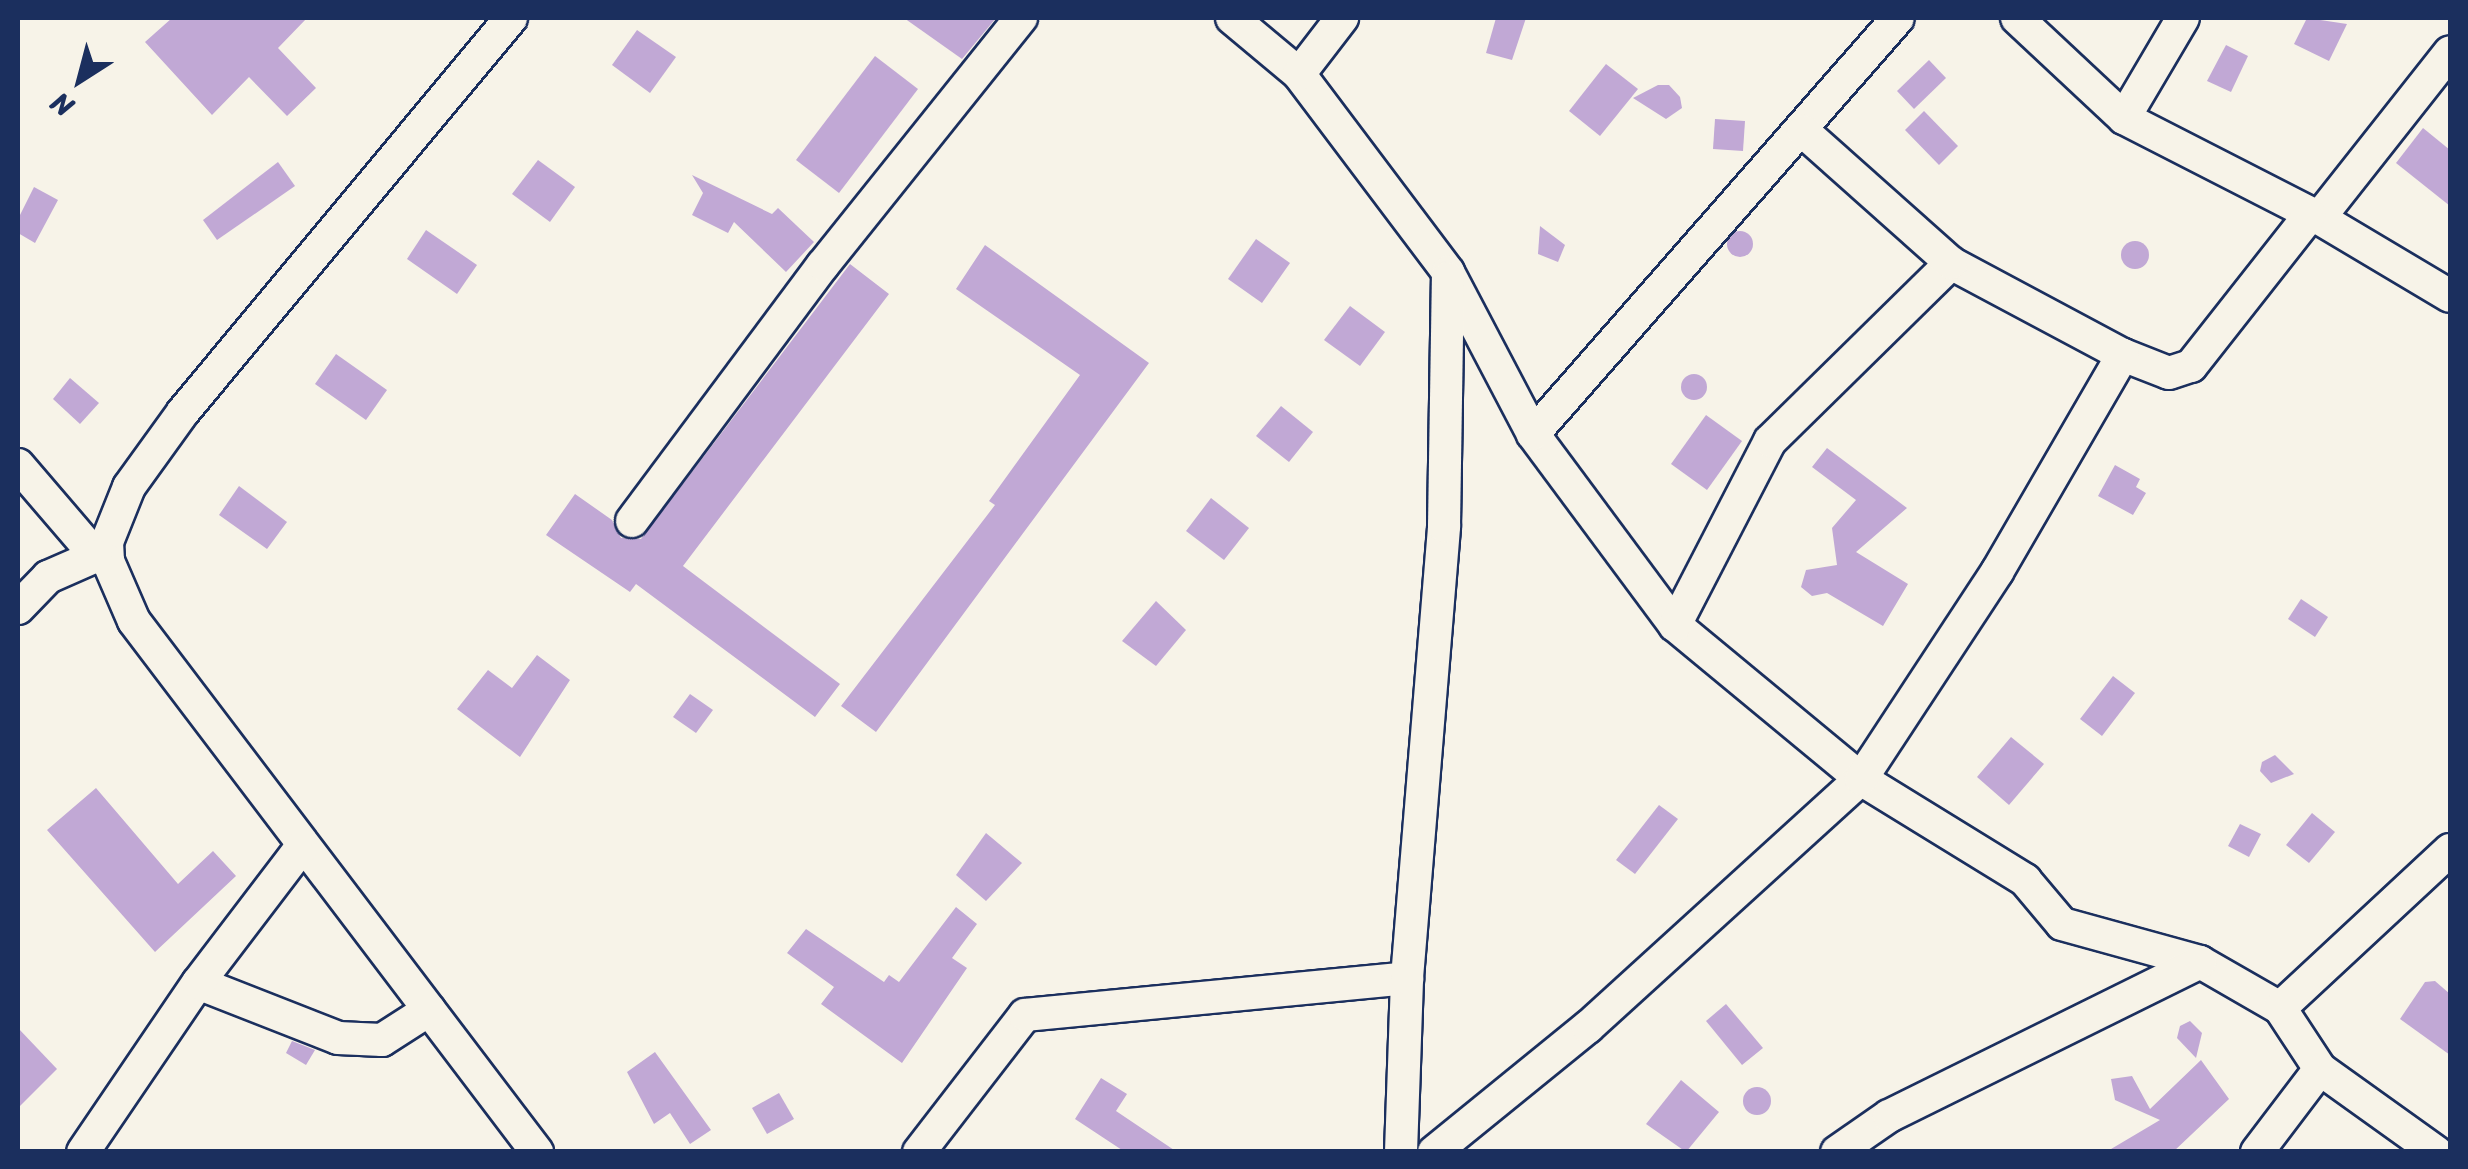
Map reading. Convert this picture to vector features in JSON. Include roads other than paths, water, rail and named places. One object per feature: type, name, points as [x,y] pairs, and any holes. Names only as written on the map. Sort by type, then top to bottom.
[{"type":"street","points":[[102,558],[114,515],[182,412],[511,18]]},
{"type":"street","points":[[632,522],[822,265],[1021,18]]},
{"type":"street","points":[[1232,18],[1300,74],[1448,272],[1533,434],[1675,625],[1861,779],[2025,880],[2062,924],[2200,962],[2280,1008],[2320,1069],[2436,1152]]},
{"type":"street","points":[[1300,74],[1342,18]]},
{"type":"street","points":[[1533,434],[1803,131],[1898,18]]},
{"type":"street","points":[[2017,18],[2124,118],[2314,217],[2450,296]]},
{"type":"street","points":[[2124,118],[2183,18]]},
{"type":"street","points":[[1803,131],[1950,264],[2123,355],[2169,372],[2191,366],[2450,52]]},
{"type":"street","points":[[1675,625],[1770,441],[1950,264]]},
{"type":"street","points":[[1401,1152],[1407,978],[1444,526],[1448,272]]},
{"type":"street","points":[[1434,1152],[1588,1026],[1861,779],[1997,572],[2123,355]]},
{"type":"street","points":[[18,465],[102,558],[134,621],[301,848],[537,1152]]},
{"type":"street","points":[[18,608],[48,577],[102,558]]},
{"type":"street","points":[[83,1152],[198,983],[301,848]]},
{"type":"street","points":[[2280,1008],[2450,850]]},
{"type":"street","points":[[1837,1152],[1889,1116],[2200,962]]},
{"type":"street","points":[[925,1150],[1006,1030],[1024,1015],[1407,978]]},
{"type":"street","points":[[198,983],[338,1038],[382,1040],[430,1010]]},
{"type":"street","points":[[2257,1152],[2320,1069]]},
{"type":"street","points":[[2364,1104],[2390,1152]]}]
